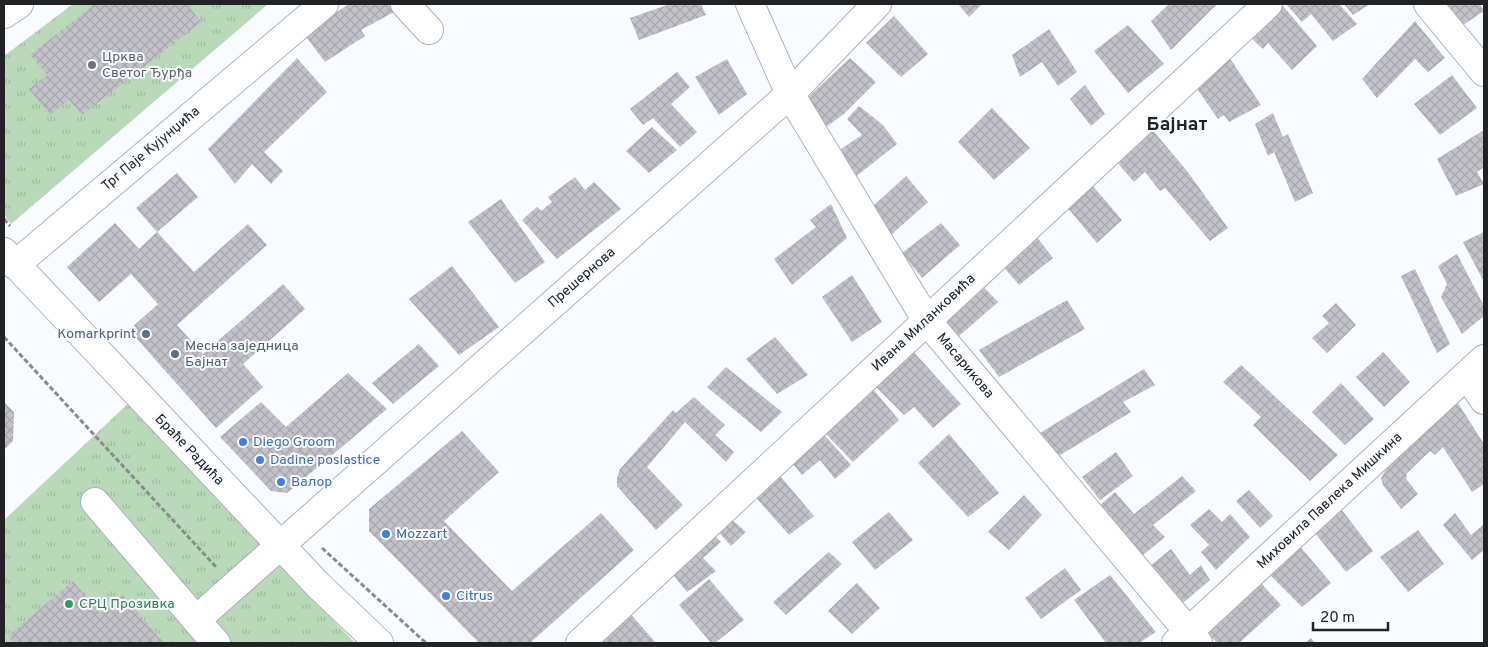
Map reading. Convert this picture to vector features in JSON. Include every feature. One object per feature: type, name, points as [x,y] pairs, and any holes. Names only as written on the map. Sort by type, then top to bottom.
[{"type":"street","points":[[4,14],[19,4]]},
{"type":"street","name":"Трг Паје Кујунџића","points":[[9,258],[324,4]]},
{"type":"street","points":[[405,4],[429,30]]},
{"type":"street","name":"Масарикова","points":[[750,4],[790,94],[927,321],[1084,505],[1187,640]]},
{"type":"street","name":"Прешернова","points":[[196,620],[281,547],[790,94],[877,4]]},
{"type":"street","name":"Ивана Миланковића","points":[[580,643],[1268,4]]},
{"type":"street","points":[[1428,4],[1484,72]]},
{"type":"street","name":"Браће Радића","points":[[9,258],[281,547],[380,643]]},
{"type":"street","points":[[1476,367],[1484,400]]},
{"type":"street","name":"Миховила Павлека Мишкина","points":[[1187,640],[1476,367]]},
{"type":"street","points":[[94,502],[216,643]]},
{"type":"path","points":[[4,337],[56,397],[234,588]]},
{"type":"green space","points":[[73,4],[267,5],[11,224],[4,215],[4,56]]},
{"type":"green space","points":[[132,400],[260,543],[355,643],[4,643],[4,520]]},
{"type":"building","name":"Црква Светог Ђурђа","points":[[95,4],[187,4],[201,22],[82,115],[69,100],[50,115],[29,89],[47,75],[30,55]]},
{"type":"building","points":[[349,4],[389,4],[394,12],[361,30],[365,36],[325,62],[304,34]]},
{"type":"building","points":[[670,4],[701,4],[706,15],[639,40],[630,18]]},
{"type":"building","points":[[958,4],[982,4],[969,17]]},
{"type":"building","points":[[1169,4],[1217,4],[1171,50],[1151,21]]},
{"type":"building","points":[[1286,4],[1339,4],[1357,24],[1333,41],[1311,14],[1302,22]]},
{"type":"building","points":[[1344,4],[1370,4],[1353,15]]},
{"type":"building","points":[[1441,4],[1480,4],[1484,11],[1460,27]]},
{"type":"building","points":[[1283,6],[1317,46],[1292,70],[1268,43],[1263,49],[1251,38]]},
{"type":"building","points":[[894,16],[928,54],[901,77],[866,43]]},
{"type":"building","points":[[1415,21],[1445,58],[1428,72],[1415,59],[1377,98],[1362,79]]},
{"type":"building","points":[[1128,25],[1164,64],[1128,93],[1094,51]]},
{"type":"building","points":[[1049,29],[1077,72],[1058,86],[1042,62],[1020,77],[1012,55]]},
{"type":"building","points":[[1227,54],[1261,105],[1229,122],[1224,115],[1218,119],[1193,83]]},
{"type":"building","points":[[297,58],[327,92],[264,152],[283,171],[271,184],[252,164],[235,184],[208,149]]},
{"type":"building","points":[[850,58],[876,82],[844,114],[822,130],[806,99]]},
{"type":"building","points":[[727,59],[747,94],[719,115],[695,77]]},
{"type":"building","points":[[677,72],[690,87],[671,104],[697,132],[680,147],[653,118],[643,125],[630,109]]},
{"type":"building","points":[[1452,75],[1477,108],[1440,135],[1414,104]]},
{"type":"building","points":[[1085,85],[1105,114],[1091,126],[1070,99]]},
{"type":"building","points":[[859,106],[883,125],[897,144],[854,178],[838,151],[862,135],[847,119]]},
{"type":"building","points":[[992,108],[1030,148],[994,180],[958,142]]},
{"type":"building","points":[[1273,113],[1283,137],[1288,134],[1313,193],[1295,202],[1274,152],[1268,156],[1255,124]]},
{"type":"building","points":[[652,127],[677,150],[649,173],[626,151]]},
{"type":"building","points":[[1150,127],[1187,171],[1228,228],[1210,241],[1165,188],[1160,191],[1145,172],[1134,182],[1116,161]]},
{"type":"building","points":[[1484,130],[1484,167],[1477,172],[1484,184],[1456,196],[1437,159]]},
{"type":"building","points":[[177,173],[198,197],[157,232],[136,208]]},
{"type":"building","points":[[906,176],[928,202],[891,235],[869,210]]},
{"type":"building","points":[[575,177],[585,190],[594,182],[621,209],[557,259],[522,220],[537,207],[541,211],[552,202],[548,197]]},
{"type":"building","points":[[1092,185],[1122,220],[1097,243],[1067,207]]},
{"type":"building","points":[[501,199],[545,262],[515,283],[468,222]]},
{"type":"building","points":[[831,204],[847,238],[792,285],[774,259],[816,227],[810,220]]},
{"type":"building","points":[[115,223],[139,249],[157,232],[194,272],[248,224],[267,245],[177,325],[203,354],[283,284],[305,309],[243,364],[263,387],[216,428],[129,330],[158,304],[131,274],[99,302],[67,267]]},
{"type":"building","points":[[941,223],[960,245],[922,278],[902,253]]},
{"type":"building","points":[[1033,232],[1053,258],[1019,285],[999,262]]},
{"type":"building","points":[[1484,232],[1484,282],[1463,242]]},
{"type":"building","points":[[1457,254],[1484,306],[1484,316],[1462,334],[1441,297],[1447,284],[1438,266]]},
{"type":"building","points":[[452,266],[499,327],[459,355],[409,299]]},
{"type":"building","points":[[1415,269],[1450,344],[1437,353],[1401,276]]},
{"type":"building","points":[[852,275],[882,322],[852,342],[822,297]]},
{"type":"building","points":[[976,279],[998,302],[959,336],[939,314]]},
{"type":"building","points":[[1067,300],[1085,329],[999,377],[979,350]]},
{"type":"building","points":[[1336,303],[1356,325],[1327,353],[1312,338],[1329,323],[1322,316]]},
{"type":"building","points":[[775,337],[808,375],[777,394],[746,359]]},
{"type":"building","points":[[419,344],[439,366],[393,404],[372,383]]},
{"type":"building","points":[[909,347],[961,404],[933,428],[914,407],[904,415],[872,383]]},
{"type":"building","points":[[1383,352],[1410,382],[1384,407],[1356,377]]},
{"type":"building","points":[[1241,365],[1338,455],[1310,481],[1253,425],[1261,417],[1223,382]]},
{"type":"building","points":[[726,367],[782,412],[761,432],[707,387]]},
{"type":"building","points":[[1144,369],[1155,385],[1123,402],[1131,412],[1057,457],[1040,433]]},
{"type":"building","points":[[348,373],[387,409],[287,493],[271,491],[220,437],[261,402],[286,427]]},
{"type":"building","points":[[1341,383],[1374,419],[1345,445],[1312,412]]},
{"type":"building","points":[[872,388],[899,420],[853,462],[824,432]]},
{"type":"building","points":[[694,397],[725,425],[715,435],[734,452],[726,462],[685,422],[647,467],[683,505],[656,530],[617,486],[617,478],[620,469],[673,410],[676,413]]},
{"type":"building","points":[[1456,400],[1484,444],[1484,484],[1472,492],[1443,447],[1435,455],[1430,451],[1406,474],[1407,480],[1418,494],[1401,509],[1383,485],[1381,478],[1390,463]]},
{"type":"building","points":[[4,402],[14,412],[13,441],[4,450]]},
{"type":"building","points":[[820,430],[851,465],[835,479],[820,460],[802,475],[789,459]]},
{"type":"building","points":[[462,431],[499,472],[444,521],[512,591],[601,513],[634,550],[530,643],[479,643],[369,531],[369,509]]},
{"type":"building","points":[[949,434],[999,493],[968,517],[918,463]]},
{"type":"building","points":[[1116,452],[1133,476],[1100,500],[1082,477]]},
{"type":"building","points":[[776,471],[814,516],[789,535],[751,492]]},
{"type":"building","points":[[1182,476],[1196,491],[1153,525],[1165,537],[1143,555],[1099,506],[1115,492],[1134,514]]},
{"type":"building","points":[[1249,490],[1273,516],[1260,528],[1236,501]]},
{"type":"building","points":[[1024,495],[1042,515],[1009,550],[988,532]]},
{"type":"building","points":[[1209,509],[1222,522],[1230,514],[1250,537],[1216,570],[1201,552],[1209,545],[1190,525]]},
{"type":"building","points":[[1342,510],[1373,551],[1346,572],[1315,533]]},
{"type":"building","points":[[889,512],[913,540],[875,570],[852,542]]},
{"type":"building","points":[[1455,513],[1471,535],[1484,524],[1484,550],[1472,560],[1443,525]]},
{"type":"building","points":[[728,516],[746,532],[731,546],[715,528]]},
{"type":"building","points":[[1418,530],[1444,564],[1408,592],[1380,557]]},
{"type":"building","points":[[710,531],[721,542],[703,558],[716,571],[687,592],[668,569]]},
{"type":"building","points":[[1298,544],[1331,583],[1302,607],[1266,571]]},
{"type":"building","points":[[1171,549],[1190,575],[1201,565],[1210,580],[1183,603],[1150,566]]},
{"type":"building","points":[[829,552],[842,564],[786,615],[773,602]]},
{"type":"building","points":[[1065,568],[1081,590],[1041,619],[1025,598]]},
{"type":"building","points":[[1110,575],[1156,632],[1139,643],[1106,643],[1074,600]]},
{"type":"building","points":[[709,579],[744,620],[715,643],[711,643],[679,605]]},
{"type":"building","name":"СРЦ Прозивка","points":[[73,581],[100,613],[122,594],[164,643],[14,643],[8,636]]},
{"type":"building","points":[[1260,582],[1281,605],[1239,643],[1217,643],[1207,632]]},
{"type":"building","points":[[857,583],[880,608],[852,634],[828,611]]},
{"type":"building","points":[[627,610],[656,643],[591,643]]},
{"type":"building","points":[[1311,638],[1315,643],[1305,643]]},
{"type":"place","name":"Црква Светог Ђурђа","points":[[92,65]]},
{"type":"place","name":"Komarkprint","points":[[146,334]]},
{"type":"place","name":"Месна заједница Бајнат","points":[[175,354]]},
{"type":"place","name":"Diego Groom","points":[[243,442]]},
{"type":"place","name":"Dadine poslastice","points":[[260,460]]},
{"type":"place","name":"Валор","points":[[281,482]]},
{"type":"place","name":"Mozzart","points":[[386,534]]},
{"type":"place","name":"Citrus","points":[[446,596]]},
{"type":"place","name":"СРЦ Прозивка","points":[[69,604]]},
{"type":"district","name":"Бајнат","points":[[1177,125]]}]
